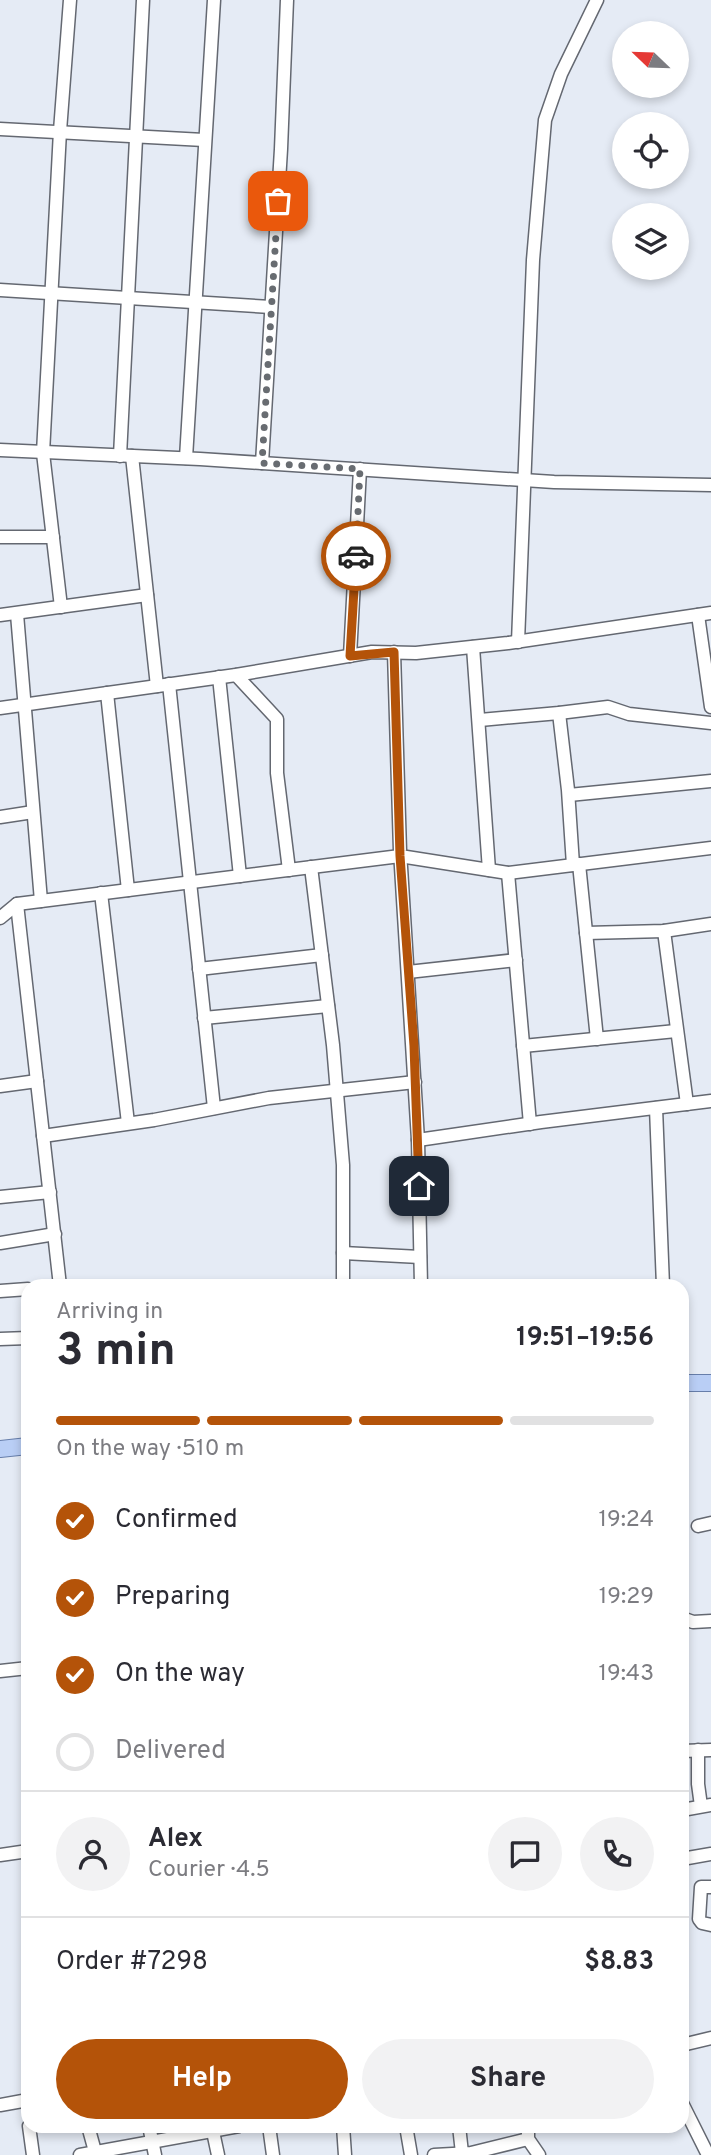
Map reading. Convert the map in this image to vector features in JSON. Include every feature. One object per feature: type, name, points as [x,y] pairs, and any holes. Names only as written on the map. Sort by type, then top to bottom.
[{"type":"main road","points":[[689,1383],[711,1383]]},
{"type":"main road","points":[[0,1449],[21,1447]]},
{"type":"street","points":[[61,607],[43,453],[60,131],[70,0]]},
{"type":"street","points":[[143,0],[128,298],[126,456],[163,685],[189,882],[214,1108]]},
{"type":"street","points":[[186,458],[214,0]]},
{"type":"street","points":[[262,463],[287,0]]},
{"type":"street","points":[[518,642],[533,260],[545,120],[561,74],[597,0]]},
{"type":"street","points":[[0,129],[204,140]]},
{"type":"street","points":[[0,290],[271,307]]},
{"type":"street","points":[[0,450],[186,458],[525,480],[711,485]]},
{"type":"street","points":[[350,656],[360,469]]},
{"type":"street","points":[[0,537],[53,537]]},
{"type":"street","points":[[0,615],[147,595]]},
{"type":"street","points":[[17,614],[41,901]]},
{"type":"street","points":[[0,708],[350,656],[416,653],[518,642],[705,614],[711,707]]},
{"type":"street","points":[[473,647],[489,870]]},
{"type":"street","points":[[394,652],[400,856],[418,1140],[421,1279]]},
{"type":"street","points":[[236,675],[277,719],[277,773],[289,870]]},
{"type":"street","points":[[219,677],[240,876]]},
{"type":"street","points":[[107,693],[128,890]]},
{"type":"street","points":[[480,720],[608,707],[629,714],[711,723]]},
{"type":"street","points":[[559,713],[597,1039]]},
{"type":"street","points":[[569,795],[711,781]]},
{"type":"street","points":[[0,817],[33,813]]},
{"type":"street","points":[[0,918],[17,904],[400,856],[508,873],[711,848]]},
{"type":"street","points":[[311,867],[333,1045],[342,1165],[343,1279]]},
{"type":"street","points":[[508,873],[530,1124]]},
{"type":"street","points":[[100,893],[128,1123]]},
{"type":"street","points":[[17,904],[60,1279]]},
{"type":"street","points":[[586,933],[664,931],[711,924]]},
{"type":"street","points":[[664,931],[687,1104]]},
{"type":"street","points":[[198,969],[322,955]]},
{"type":"street","points":[[408,972],[516,960]]},
{"type":"street","points":[[204,1018],[328,1006]]},
{"type":"street","points":[[523,1046],[676,1031]]},
{"type":"street","points":[[0,1086],[37,1081]]},
{"type":"street","points":[[43,1136],[269,1098],[415,1082]]},
{"type":"street","points":[[418,1140],[711,1101]]},
{"type":"street","points":[[656,1108],[663,1279]]},
{"type":"street","points":[[0,1197],[50,1192]]},
{"type":"street","points":[[0,1243],[55,1234]]},
{"type":"street","points":[[343,1253],[420,1257]]},
{"type":"street","points":[[0,1291],[21,1290]]},
{"type":"street","points":[[0,1339],[21,1338]]},
{"type":"street","points":[[689,1621],[711,1621]]},
{"type":"street","points":[[0,1671],[21,1669]]},
{"type":"street","points":[[689,1810],[706,1805],[698,1784],[705,1750]]},
{"type":"street","points":[[0,1855],[21,1852]]},
{"type":"street","points":[[689,1858],[711,1854]]},
{"type":"street","points":[[711,1887],[701,1886],[699,1919],[711,1926]]},
{"type":"street","points":[[689,2043],[711,2038]]},
{"type":"street","points":[[0,2105],[21,2101]]},
{"type":"street","points":[[689,2117],[708,2155]]},
{"type":"street","points":[[29,2133],[33,2155]]},
{"type":"street","points":[[90,2133],[95,2154]]},
{"type":"street","points":[[150,2133],[155,2155]]},
{"type":"street","points":[[80,2155],[193,2133]]},
{"type":"street","points":[[214,2133],[218,2155]]},
{"type":"street","points":[[270,2133],[272,2155]]},
{"type":"street","points":[[344,2133],[345,2155]]},
{"type":"street","points":[[407,2133],[411,2155]]},
{"type":"street","points":[[461,2133],[468,2154]]},
{"type":"street","points":[[434,2155],[468,2154],[528,2133],[539,2155]]},
{"type":"way so far","points":[[278,201],[262,463],[360,469],[356,556]]},
{"type":"route","points":[[356,556],[350,656],[394,652],[400,856],[414,1046],[419,1186]]}]
